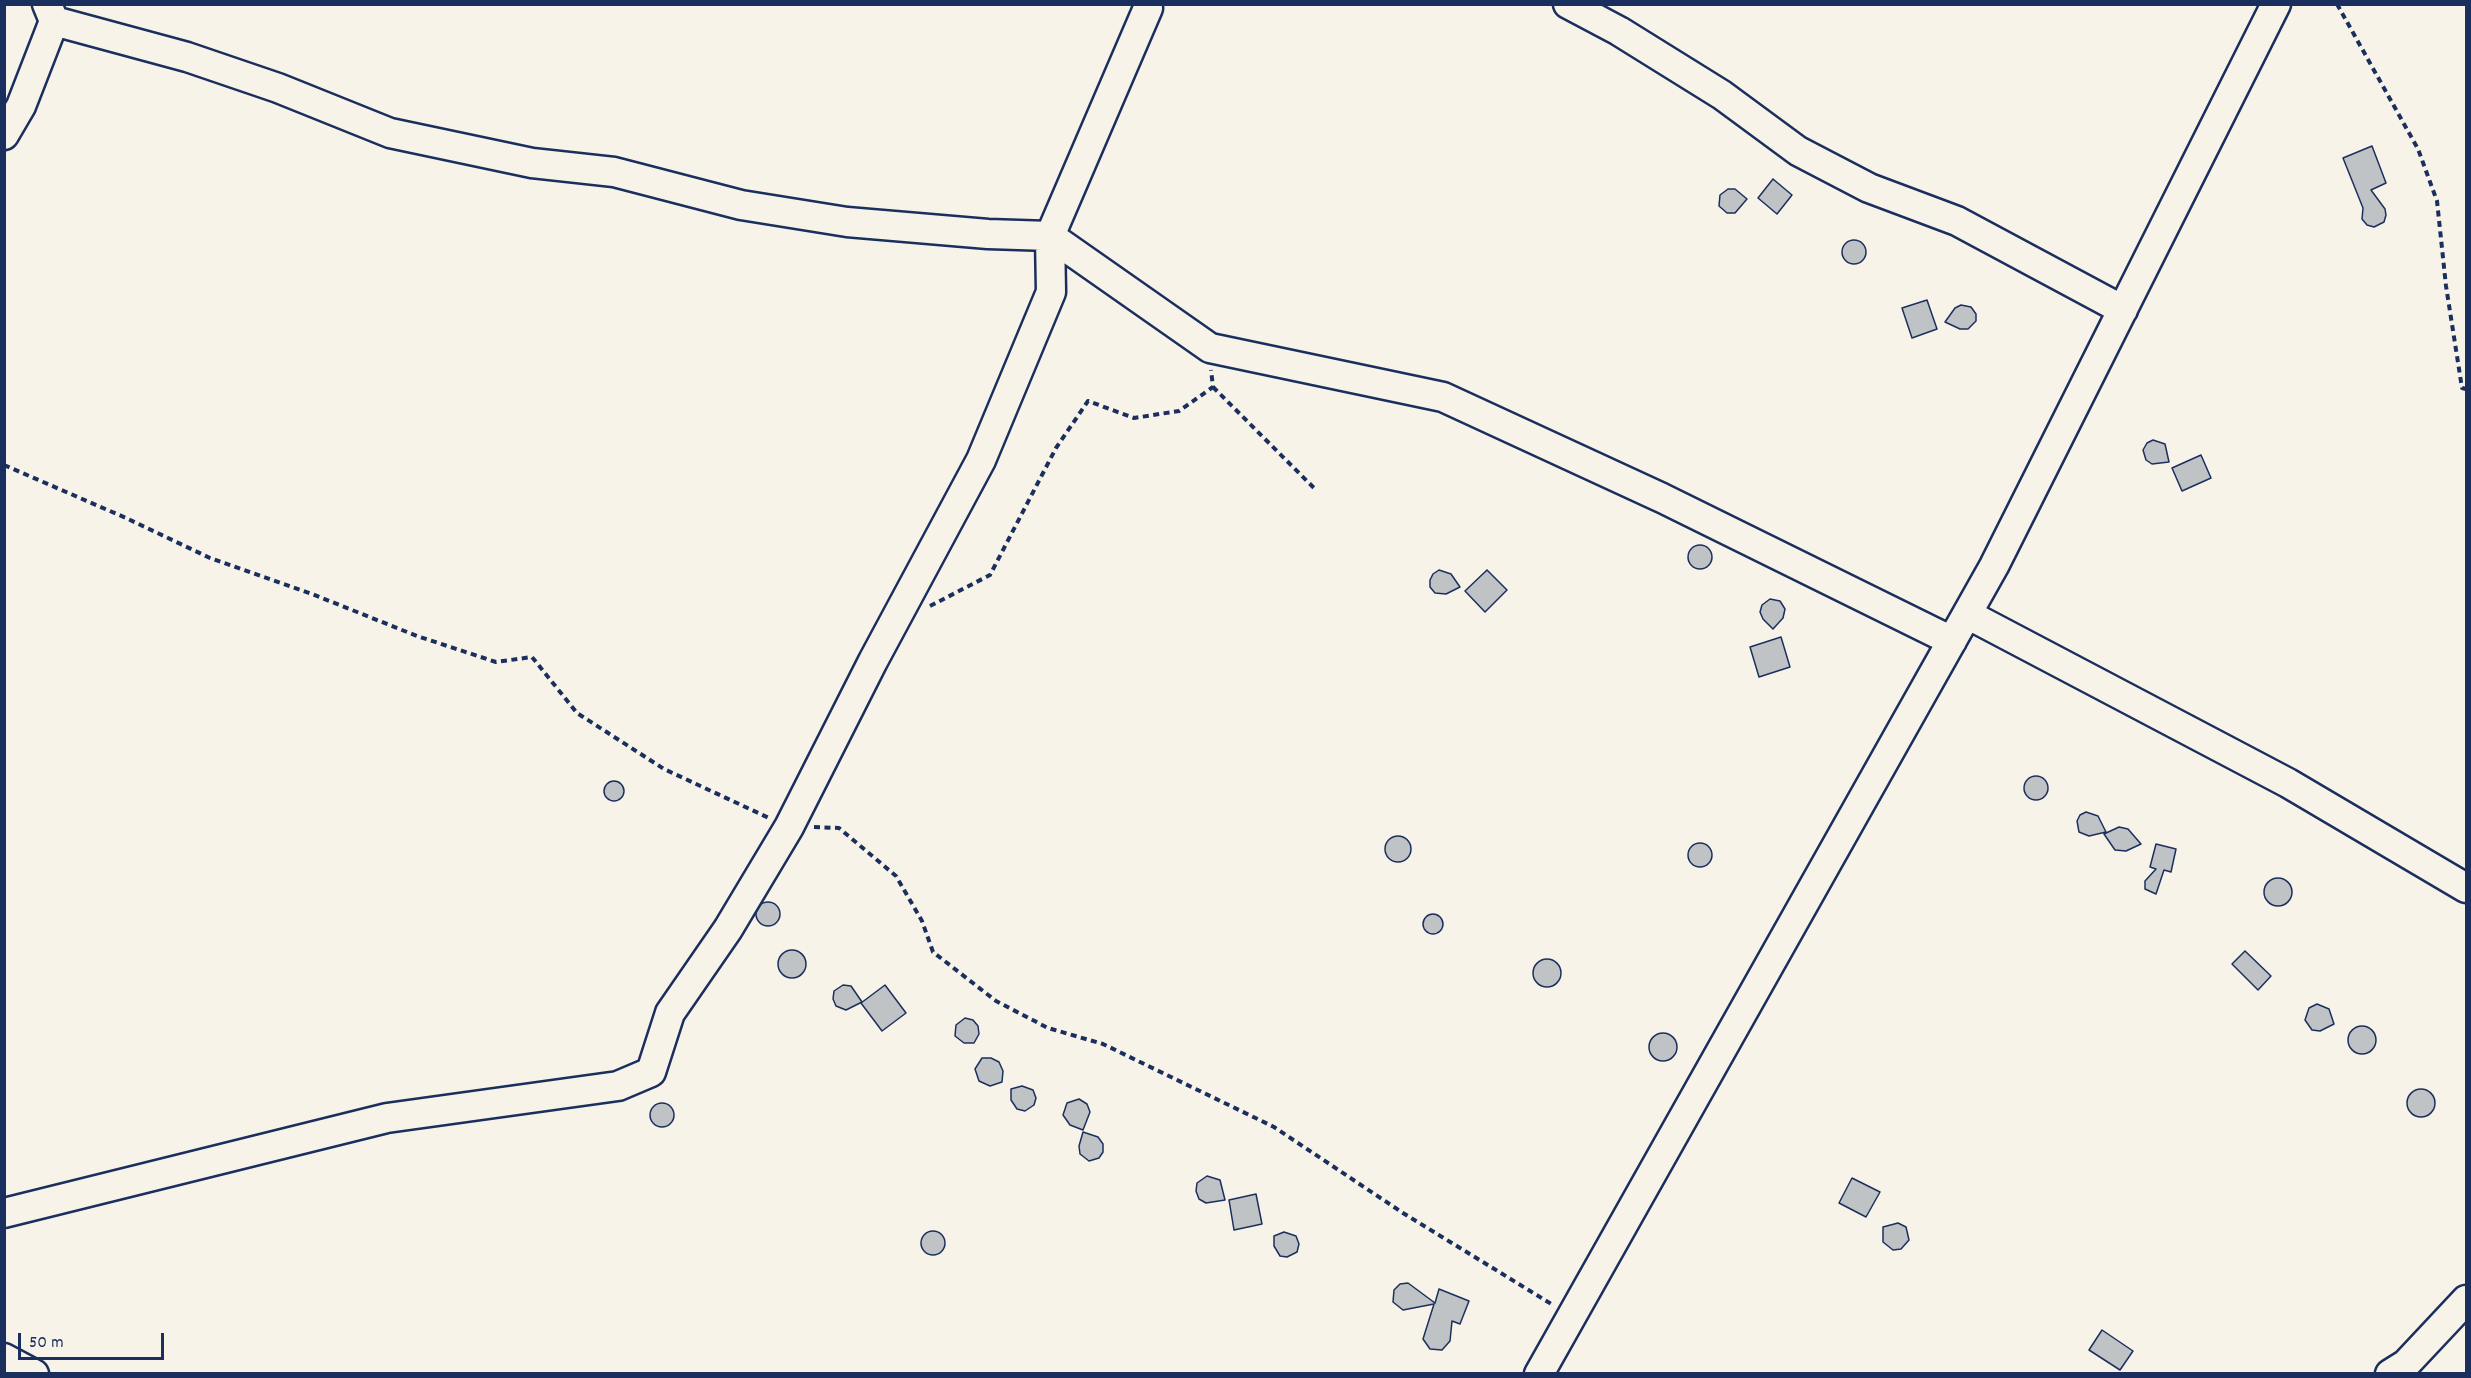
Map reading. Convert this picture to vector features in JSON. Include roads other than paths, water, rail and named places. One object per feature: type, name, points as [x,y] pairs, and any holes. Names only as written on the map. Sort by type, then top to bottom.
[{"type":"street","points":[[1568,4],[1619,31],[1722,95],[1798,151],[1869,188],[1957,221],[2123,310]]},
{"type":"street","points":[[1539,1374],[1994,566],[2277,4]]},
{"type":"street","points":[[4,1213],[387,1118],[618,1086],[651,1072],[670,1013],[728,929],[789,827],[892,626],[981,460],[1052,292],[1050,236],[1148,8]]},
{"type":"street","points":[[4,135],[21,106],[50,13],[278,88],[401,135],[532,163],[614,172],[741,205],[836,220],[988,234],[1050,236],[1210,348],[1443,397],[1662,498],[1952,641]]},
{"type":"street","points":[[1967,614],[2288,783],[2466,888]]},
{"type":"street","points":[[2390,1374],[2406,1364],[2466,1300]]},
{"type":"street","points":[[4,1358],[34,1374]]}]
